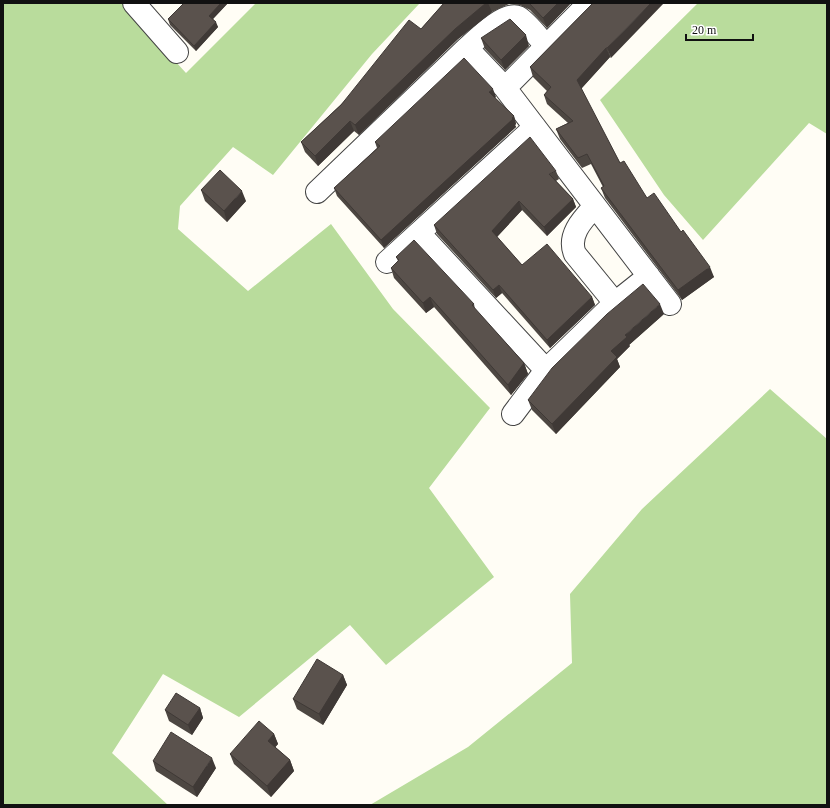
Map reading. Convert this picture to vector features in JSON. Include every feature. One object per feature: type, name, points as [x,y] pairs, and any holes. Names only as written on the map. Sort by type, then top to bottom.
[{"type":"street","points":[[505,88],[589,3]]},
{"type":"street","points":[[143,6],[178,52]]},
{"type":"street","points":[[317,192],[467,48],[494,25],[510,16],[518,17],[546,46]]},
{"type":"street","points":[[467,48],[505,88],[670,304]]},
{"type":"street","points":[[387,262],[535,127]]},
{"type":"street","points":[[596,206],[573,237],[573,249],[575,254],[614,302]]},
{"type":"street","points":[[419,233],[546,370]]},
{"type":"street","points":[[514,414],[546,370],[614,302],[649,276]]},
{"type":"green space","points":[[3,3],[122,3],[186,73],[256,3],[420,3],[372,54],[273,175],[233,147],[180,206],[178,229],[248,291],[331,224],[393,309],[490,408],[429,488],[494,577],[386,665],[350,625],[239,717],[163,674],[112,753],[168,805],[3,805]]},
{"type":"green space","points":[[698,3],[827,3],[827,134],[809,123],[703,240],[664,195],[600,100]]},
{"type":"green space","points":[[770,389],[827,439],[827,805],[370,805],[468,747],[572,663],[570,594],[642,509]]},
{"type":"building","points":[[184,3],[221,3],[209,16],[216,22],[194,46],[168,19]]},
{"type":"building","points":[[444,3],[486,3],[455,29],[355,125],[350,121],[315,156],[301,142],[341,105],[409,20],[421,29]]},
{"type":"building","points":[[529,3],[558,3],[543,18]]},
{"type":"building","points":[[593,3],[651,3],[606,48],[577,80],[620,163],[624,161],[647,198],[654,193],[681,232],[683,230],[710,267],[678,290],[601,188],[604,186],[587,154],[578,158],[556,129],[573,121],[544,95],[551,87],[530,67]]},
{"type":"building","points":[[510,19],[526,35],[501,60],[481,38]]},
{"type":"building","points":[[464,58],[493,89],[489,92],[514,116],[512,118],[513,119],[381,240],[334,188],[380,146],[375,142]]},
{"type":"building","points":[[530,137],[556,171],[549,174],[573,199],[544,227],[519,201],[492,231],[522,265],[547,244],[592,297],[547,340],[499,285],[493,290],[434,225]]},
{"type":"building","points":[[220,170],[242,191],[224,211],[201,190]]},
{"type":"building","points":[[414,240],[474,304],[472,305],[524,363],[508,385],[430,297],[423,303],[391,268],[399,260],[396,257]]},
{"type":"building","points":[[643,284],[660,304],[625,335],[627,337],[611,351],[617,357],[552,424],[528,400],[552,368],[607,314]]},
{"type":"building","points":[[317,659],[343,675],[319,714],[293,699]]},
{"type":"building","points":[[176,693],[200,708],[188,725],[165,710]]},
{"type":"building","points":[[259,721],[274,734],[268,741],[290,760],[267,786],[230,754]]},
{"type":"building","points":[[171,732],[212,758],[193,787],[153,761]]}]
